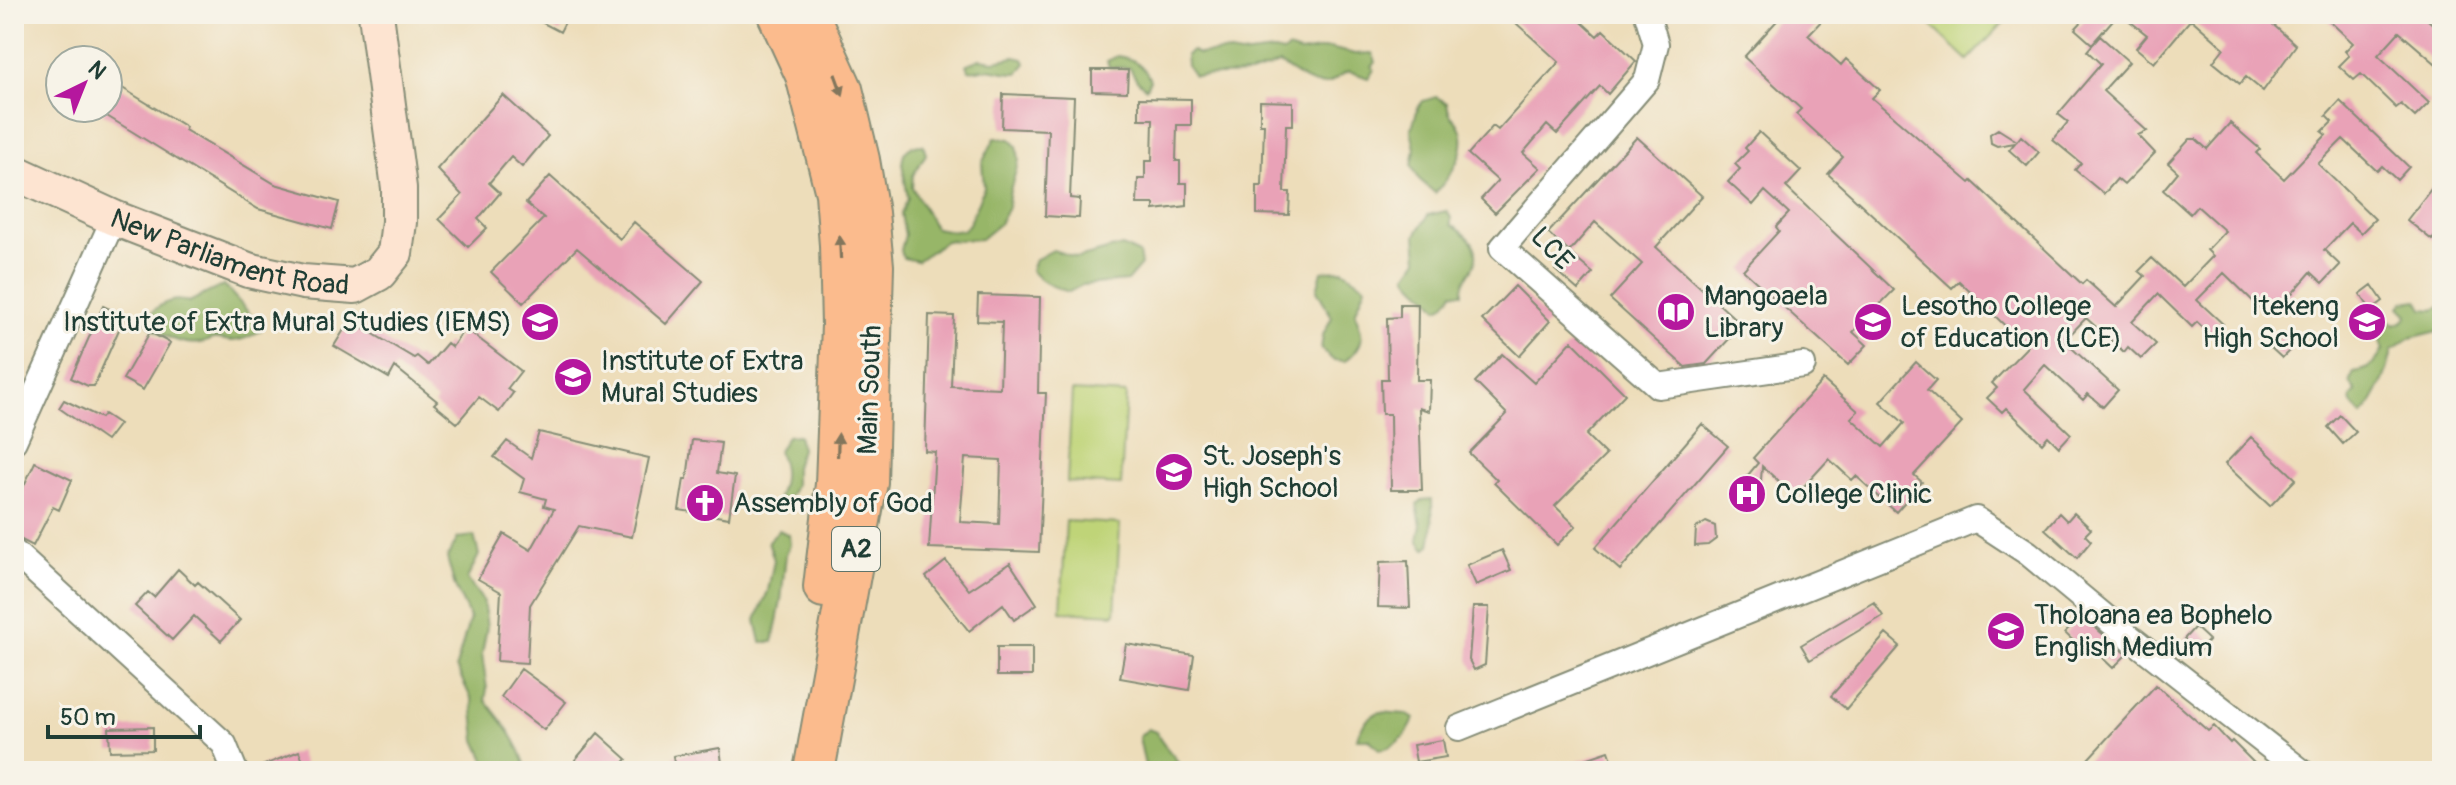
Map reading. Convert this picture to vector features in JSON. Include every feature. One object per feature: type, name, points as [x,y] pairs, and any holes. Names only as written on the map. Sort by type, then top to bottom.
[{"type":"highway","name":"Main South","points":[[778,14],[806,75],[836,193],[842,325],[836,484],[817,646],[790,771]]},
{"type":"highway","name":"Main South","points":[[808,14],[842,89],[866,200],[873,266],[867,482],[814,771]]},
{"type":"main road","name":"New Parliament Road","points":[[14,172],[114,218],[248,270],[303,282],[355,286],[379,273],[395,253],[399,199],[376,14]]},
{"type":"street","name":"LCE","points":[[1647,14],[1656,44],[1647,80],[1502,248],[1658,386],[1803,365]]},
{"type":"street","points":[[14,441],[114,218]]},
{"type":"street","points":[[1459,728],[1976,519],[2028,553],[2301,771]]},
{"type":"street","points":[[14,552],[224,744],[235,771]]},
{"type":"green space","points":[[1919,14],[2012,14],[1968,60]]},
{"type":"green space","points":[[1329,48],[1355,54],[1372,53],[1376,62],[1372,67],[1374,70],[1368,78],[1349,71],[1320,85],[1279,64],[1250,74],[1194,76],[1187,66],[1186,55],[1192,51],[1198,54],[1224,52],[1240,55],[1274,51],[1283,53],[1288,49],[1300,53]]},
{"type":"green space","points":[[1117,56],[1133,60],[1141,66],[1150,80],[1146,88],[1130,68],[1109,67],[1107,61]]},
{"type":"green space","points":[[1015,57],[1024,59],[1026,63],[1018,73],[969,70],[967,64],[980,59],[994,61]]},
{"type":"green space","points":[[1436,97],[1447,103],[1462,133],[1462,143],[1457,162],[1435,193],[1419,179],[1412,166],[1415,149],[1411,130],[1423,101]]},
{"type":"green space","points":[[995,138],[1010,139],[1017,146],[1019,160],[1008,207],[999,224],[981,239],[945,241],[917,261],[903,258],[901,250],[905,235],[901,214],[908,198],[902,163],[904,153],[912,146],[923,145],[926,154],[913,175],[912,187],[935,228],[963,230],[969,224],[984,187],[982,163]]},
{"type":"green space","points":[[1447,211],[1451,225],[1470,239],[1476,256],[1463,293],[1454,292],[1438,308],[1407,275],[1418,259],[1416,235],[1428,215]]},
{"type":"green space","points":[[1122,246],[1139,254],[1141,265],[1127,281],[1082,285],[1069,292],[1043,281],[1031,270],[1035,260],[1053,250],[1078,258]]},
{"type":"green space","points":[[1343,270],[1366,286],[1355,313],[1360,328],[1360,345],[1345,361],[1333,360],[1321,349],[1323,335],[1332,317],[1317,290],[1322,271]]},
{"type":"green space","points":[[224,285],[261,330],[240,340],[185,343],[155,330],[144,319],[164,303],[176,300],[189,302]]},
{"type":"green space","points":[[2418,300],[2423,309],[2434,310],[2442,306],[2442,330],[2410,338],[2392,350],[2381,385],[2362,415],[2352,404],[2351,397],[2356,392],[2350,382],[2354,372],[2368,368],[2380,355],[2384,323],[2390,321],[2395,325],[2404,321],[2408,315],[2400,307],[2404,302]]},
{"type":"green space","points":[[1072,391],[1126,394],[1121,485],[1067,482]]},
{"type":"green space","points":[[798,435],[801,449],[795,467],[795,485],[791,494],[782,501],[778,497],[783,474],[778,451],[787,436]]},
{"type":"green space","points":[[1432,499],[1431,539],[1425,549],[1418,540],[1421,525],[1417,505],[1422,500]]},
{"type":"green space","points":[[1066,521],[1120,524],[1115,614],[1061,611]]},
{"type":"green space","points":[[779,530],[789,535],[790,545],[786,554],[781,601],[773,642],[761,642],[756,620],[768,591],[774,560],[768,541]]},
{"type":"green space","points":[[474,536],[479,555],[467,579],[483,601],[487,627],[482,654],[487,689],[485,700],[515,742],[527,771],[490,771],[476,740],[472,700],[456,667],[470,618],[455,587],[447,558],[458,538]]},
{"type":"green space","points":[[1379,712],[1406,714],[1414,719],[1400,740],[1379,749],[1369,739],[1357,739],[1365,723]]},
{"type":"green space","points":[[1148,729],[1156,732],[1184,771],[1146,771],[1139,737]]},
{"type":"building","points":[[526,14],[569,14],[560,32]]},
{"type":"building","points":[[1506,14],[1573,14],[1597,36],[1603,30],[1636,61],[1608,94],[1600,86],[1557,134],[1547,125],[1523,153],[1540,168],[1495,213],[1481,199],[1498,181],[1468,154],[1493,126],[1498,130],[1559,62]]},
{"type":"building","points":[[1783,14],[1828,14],[1808,35],[1841,65],[1846,59],[1880,90],[1872,98],[1970,183],[1972,181],[2082,284],[2086,280],[2116,307],[2145,276],[2139,271],[2152,258],[2183,287],[2213,256],[2207,250],[2225,231],[2197,206],[2190,214],[2163,190],[2178,172],[2168,163],[2190,139],[2196,139],[2207,149],[2230,123],[2260,149],[2256,153],[2284,179],[2326,135],[2322,132],[2332,122],[2326,116],[2340,101],[2409,167],[2397,180],[2382,166],[2377,171],[2343,139],[2318,164],[2375,219],[2361,233],[2350,223],[2324,250],[2340,265],[2323,283],[2311,272],[2275,313],[2264,302],[2259,307],[2224,273],[2197,300],[2223,324],[2212,336],[2197,322],[2192,327],[2158,294],[2132,322],[2156,344],[2141,359],[2128,347],[2124,352],[2086,318],[2064,341],[2118,390],[2103,407],[2088,394],[2083,400],[2045,365],[2024,389],[2071,434],[2059,447],[2048,436],[2042,443],[2006,408],[2002,412],[1987,398],[1997,388],[1992,383],[2027,347],[1959,281],[1952,288],[1828,174],[1843,157],[1796,114],[1801,109],[1744,57]]},
{"type":"building","points":[[2089,14],[2118,14],[2092,44],[2075,29]]},
{"type":"building","points":[[2121,14],[2261,14],[2296,45],[2263,91],[2246,77],[2240,84],[2213,62],[2224,48],[2191,19],[2154,63],[2136,48],[2147,35]]},
{"type":"building","points":[[2322,14],[2421,14],[2442,32],[2442,69],[2399,32],[2378,55],[2429,103],[2415,117],[2401,104],[2396,108],[2361,74],[2354,80],[2339,66],[2349,56],[2345,51],[2353,43]]},
{"type":"building","points":[[2100,36],[2129,62],[2103,91],[2147,131],[2138,135],[2155,153],[2124,185],[2117,179],[2104,194],[2075,170],[2081,163],[2053,140],[2068,122],[2058,114],[2101,64],[2087,51]]},
{"type":"building","points":[[1092,70],[1128,70],[1127,92],[1092,91]]},
{"type":"building","points":[[124,89],[275,184],[339,202],[332,229],[258,209],[120,124],[124,124]]},
{"type":"building","points":[[1003,94],[1074,97],[1070,198],[1080,199],[1079,218],[1045,216],[1048,130],[1002,128]]},
{"type":"building","points":[[503,95],[548,136],[522,167],[511,157],[489,183],[500,193],[478,219],[487,228],[468,247],[439,219],[462,195],[437,169]]},
{"type":"building","points":[[1139,98],[1191,99],[1191,125],[1177,125],[1176,161],[1180,161],[1180,183],[1187,183],[1187,206],[1154,210],[1154,204],[1137,204],[1138,179],[1145,179],[1145,161],[1152,161],[1153,119],[1139,119]]},
{"type":"building","points":[[1260,101],[1293,102],[1293,125],[1286,125],[1284,192],[1290,192],[1289,215],[1257,214],[1257,186],[1262,186],[1264,124],[1260,124]]},
{"type":"building","points":[[1998,129],[2017,141],[2021,136],[2039,152],[2027,166],[2009,150],[2015,143],[1997,146],[1991,143],[1990,134]]},
{"type":"building","points":[[1759,132],[1801,171],[1786,187],[1894,290],[1853,332],[1867,345],[1848,365],[1743,270],[1779,231],[1776,227],[1789,213],[1765,191],[1753,205],[1728,182],[1740,169],[1735,164],[1748,151],[1745,148]]},
{"type":"building","points":[[1637,137],[1702,196],[1656,247],[1742,325],[1706,364],[1685,367],[1610,299],[1642,264],[1595,222],[1569,252],[1548,233]]},
{"type":"building","points":[[2442,175],[2442,228],[2432,240],[2407,220]]},
{"type":"building","points":[[550,176],[620,239],[634,222],[703,281],[666,324],[577,248],[523,303],[491,272],[544,218],[526,203]]},
{"type":"building","points":[[1569,253],[1593,273],[1578,290],[1555,270]]},
{"type":"building","points":[[2372,285],[2383,301],[2371,310],[2360,294]]},
{"type":"building","points":[[1515,286],[1550,321],[1519,356],[1482,320]]},
{"type":"building","points":[[978,295],[1040,297],[1038,393],[1046,393],[1039,552],[929,548],[935,452],[925,451],[929,315],[954,316],[951,386],[1000,388],[1002,322],[977,321]],"holes":[[[965,458],[1001,460],[999,524],[960,522]]]},
{"type":"building","points":[[1400,304],[1418,304],[1417,380],[1430,380],[1429,411],[1419,408],[1422,490],[1391,490],[1390,414],[1382,414],[1381,379],[1388,379],[1387,318],[1400,317]]},
{"type":"building","points":[[103,306],[125,316],[94,386],[88,386],[71,378]]},
{"type":"building","points":[[350,320],[428,365],[447,343],[452,347],[465,328],[521,371],[507,389],[513,393],[499,412],[479,397],[457,423],[434,404],[437,401],[395,367],[389,378],[334,346]]},
{"type":"building","points":[[150,332],[170,343],[143,390],[123,379]]},
{"type":"building","points":[[2284,334],[2295,345],[2282,358],[2271,348]]},
{"type":"building","points":[[1572,341],[1625,394],[1586,435],[1606,455],[1555,506],[1576,526],[1557,545],[1494,483],[1497,480],[1469,453],[1507,414],[1475,382],[1502,354],[1534,383]]},
{"type":"building","points":[[1916,362],[1936,380],[1927,390],[1962,423],[1914,475],[1922,482],[1896,512],[1856,476],[1852,480],[1829,459],[1795,496],[1762,466],[1760,494],[1748,508],[1734,509],[1733,493],[1758,463],[1753,458],[1823,380],[1858,411],[1851,418],[1883,447],[1904,423],[1880,402]]},
{"type":"building","points":[[64,400],[101,418],[104,414],[119,424],[106,441],[59,408]]},
{"type":"building","points":[[2340,415],[2356,432],[2343,444],[2328,427]]},
{"type":"building","points":[[1702,424],[1728,446],[1620,570],[1595,548]]},
{"type":"building","points":[[539,432],[649,458],[632,537],[579,526],[530,605],[527,663],[497,661],[501,592],[478,579],[504,534],[531,550],[554,509],[544,506],[546,499],[520,492],[524,479],[494,457],[507,441],[531,458]]},
{"type":"building","points":[[2251,437],[2296,479],[2270,506],[2225,464]]},
{"type":"building","points":[[692,440],[721,443],[717,473],[735,476],[729,518],[679,510]]},
{"type":"building","points":[[35,462],[72,480],[59,510],[53,507],[33,546],[14,536],[14,507]]},
{"type":"building","points":[[2059,513],[2067,521],[2074,513],[2091,529],[2085,535],[2091,541],[2077,558],[2045,529]]},
{"type":"building","points":[[1706,522],[1715,526],[1716,539],[1708,545],[1695,546],[1696,528]]},
{"type":"building","points":[[1502,550],[1511,570],[1476,585],[1467,565]]},
{"type":"building","points":[[946,561],[969,590],[1010,563],[1037,604],[1014,620],[1003,604],[969,631],[926,577]]},
{"type":"building","points":[[1408,561],[1410,608],[1378,607],[1380,562]]},
{"type":"building","points":[[178,569],[195,585],[198,582],[240,620],[221,641],[194,616],[172,640],[135,606],[148,592],[154,597]]},
{"type":"building","points":[[1874,602],[1883,616],[1810,660],[1801,645]]},
{"type":"building","points":[[1473,607],[1489,607],[1485,665],[1474,670],[1469,660]]},
{"type":"building","points":[[2081,616],[2127,654],[2113,668],[2092,648],[2087,654],[2065,633]]},
{"type":"building","points":[[2195,627],[2209,640],[2198,652],[2184,639]]},
{"type":"building","points":[[1886,634],[1900,646],[1846,709],[1831,696]]},
{"type":"building","points":[[1126,644],[1194,655],[1189,690],[1120,678]]},
{"type":"building","points":[[997,647],[1032,647],[1032,676],[997,676]]},
{"type":"building","points":[[521,669],[566,702],[544,730],[501,697]]},
{"type":"building","points":[[2156,685],[2208,731],[2214,726],[2262,771],[2077,771]]},
{"type":"building","points":[[153,727],[153,750],[110,751],[109,728]]},
{"type":"building","points":[[598,733],[627,759],[617,771],[588,771],[575,760]]},
{"type":"building","points":[[1443,740],[1446,757],[1416,762],[1413,745]]},
{"type":"building","points":[[720,748],[723,771],[675,771],[673,756]]},
{"type":"building","points":[[299,751],[307,771],[252,771],[252,770]]},
{"type":"building","points":[[1609,751],[1616,771],[1560,771],[1559,768]]},
{"type":"place","name":"Mangoaela Library","points":[[1676,312]]},
{"type":"place","name":"Institute of Extra Mural Studies (IEMS)","points":[[540,322]]},
{"type":"place","name":"Lesotho College of Education (LCE)","points":[[1873,322]]},
{"type":"place","name":"Itekeng High School","points":[[2367,322]]},
{"type":"place","name":"Institute of Extra Mural Studies","points":[[573,377]]},
{"type":"place","name":"St. Joseph's High School","points":[[1174,472]]},
{"type":"place","name":"College Clinic","points":[[1747,494]]},
{"type":"place","name":"Assembly of God","points":[[705,503]]},
{"type":"place","name":"Tholoana ea Bophelo English Medium","points":[[2006,631]]}]
